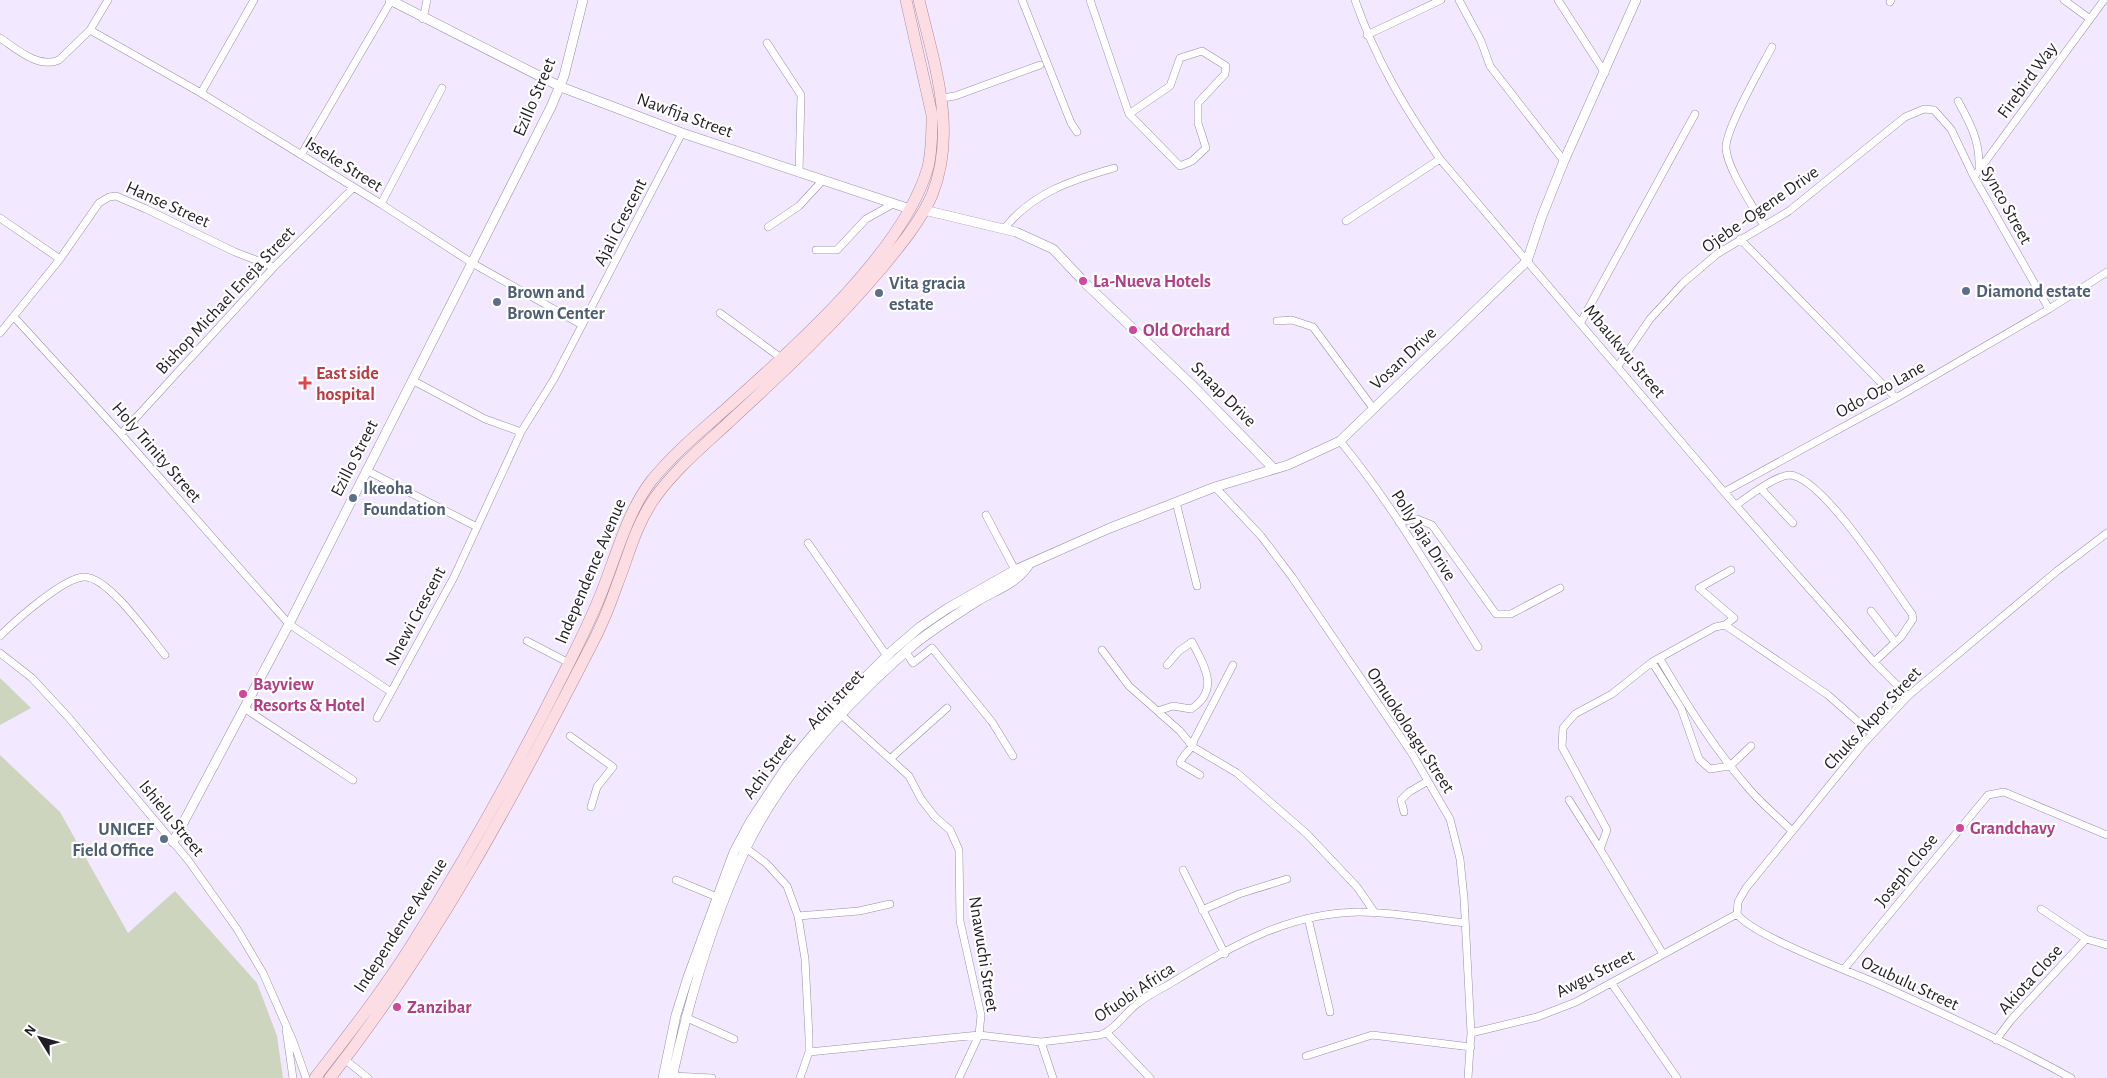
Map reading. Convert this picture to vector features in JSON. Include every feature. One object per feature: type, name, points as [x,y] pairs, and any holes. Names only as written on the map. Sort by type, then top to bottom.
[{"type":"main road","name":"Independence Avenue","points":[[315,1078],[399,963],[440,898],[521,757],[569,663],[604,588],[630,516],[652,481],[682,448],[828,313],[876,258],[910,209],[927,168],[932,122],[906,0]]},
{"type":"main road","name":"Independence Avenue","points":[[330,1078],[407,974],[468,875],[531,763],[602,625],[631,545],[653,501],[679,469],[801,356],[841,314],[895,252],[924,210],[937,180],[944,146],[942,98],[919,0]]},
{"type":"street","points":[[0,38],[38,61],[52,63],[59,60],[90,30],[108,0]]},
{"type":"street","points":[[200,93],[254,0]]},
{"type":"street","points":[[301,155],[391,0]]},
{"type":"street","name":"Nawfija Street","points":[[391,0],[423,19],[497,53],[561,87],[799,173],[910,209]]},
{"type":"street","points":[[423,19],[427,0]]},
{"type":"street","name":"Ezillo Street","points":[[173,842],[289,624],[561,87],[583,0]]},
{"type":"street","points":[[1022,0],[1071,123],[1077,132]]},
{"type":"street","points":[[1090,0],[1129,114],[1180,166],[1192,160],[1206,148],[1198,123],[1198,103],[1225,74],[1226,66],[1202,51],[1180,58],[1170,86],[1129,114]]},
{"type":"street","name":"Mbaukwu Street","points":[[1355,0],[1367,35],[1402,104],[1440,159],[1581,322],[1724,492],[1874,662],[1908,696]]},
{"type":"street","points":[[1367,35],[1442,0]]},
{"type":"street","points":[[1459,0],[1481,41],[1490,66],[1564,161]]},
{"type":"street","points":[[1558,0],[1604,73]]},
{"type":"street","name":"Vosan Drive","points":[[1028,566],[1110,528],[1176,502],[1274,469],[1328,448],[1340,441],[1373,408],[1402,384],[1527,261],[1542,216],[1564,161],[1636,0]]},
{"type":"street","points":[[2064,0],[2090,19]]},
{"type":"street","name":"Firebird Way","points":[[1974,177],[2104,0]]},
{"type":"street","name":"Isseke Street","points":[[90,30],[200,93],[380,204],[472,264],[582,325]]},
{"type":"street","points":[[767,43],[801,94],[799,173]]},
{"type":"street","points":[[1764,226],[1732,168],[1725,148],[1732,126],[1772,47]]},
{"type":"street","points":[[942,98],[955,96],[1040,65]]},
{"type":"street","points":[[380,204],[442,88]]},
{"type":"street","points":[[1958,100],[1978,143],[1980,168]]},
{"type":"street","name":"Ojebe -Ogene Drive","points":[[1618,366],[1650,319],[1674,292],[1718,254],[1794,207],[1905,117],[1924,109],[1934,110],[1941,115]]},
{"type":"street","points":[[1581,322],[1695,114]]},
{"type":"street","name":"Synco Street","points":[[1941,115],[1951,129],[1974,177],[2049,308]]},
{"type":"street","name":"Ajali Crescent","points":[[554,378],[682,132]]},
{"type":"street","points":[[1346,222],[1440,159]]},
{"type":"street","points":[[1004,229],[1019,211],[1063,183],[1114,168]]},
{"type":"street","points":[[768,227],[799,206],[822,181]]},
{"type":"street","name":"Bishop Michael Eneja Street","points":[[121,434],[274,267],[353,188]]},
{"type":"street","name":"Hanse Street","points":[[14,318],[104,198],[116,196],[235,252],[274,267]]},
{"type":"street","points":[[816,250],[837,250],[866,219],[894,204]]},
{"type":"street","points":[[910,209],[924,210]]},
{"type":"street","name":"Snaap Drive","points":[[924,210],[1024,235],[1053,249],[1086,284],[1191,384],[1274,469]]},
{"type":"street","points":[[0,218],[60,259]]},
{"type":"street","points":[[1740,239],[1896,398]]},
{"type":"street","name":"Odo-Ozo Lane","points":[[1724,492],[1896,398],[2107,272]]},
{"type":"street","points":[[720,313],[781,358]]},
{"type":"street","points":[[0,333],[14,318]]},
{"type":"street","name":"Holy Trinity Street","points":[[14,318],[121,434],[289,624],[391,692]]},
{"type":"street","points":[[1277,321],[1292,320],[1313,327],[1373,408]]},
{"type":"street","name":"Nnewi Crescent","points":[[378,718],[454,577],[521,432],[554,378]]},
{"type":"street","points":[[412,380],[486,419],[521,432]]},
{"type":"street","name":"Polly Jaja Drive","points":[[1340,441],[1358,463],[1399,522],[1478,647]]},
{"type":"street","points":[[366,470],[477,527]]},
{"type":"street","points":[[1736,505],[1780,477],[1790,475],[1801,478],[1812,486],[1849,526],[1912,614],[1912,624],[1874,662]]},
{"type":"street","name":"Omuokoloagu Street","points":[[1214,488],[1261,536],[1292,577],[1411,752],[1450,819],[1460,859],[1471,1033]]},
{"type":"street","points":[[1761,489],[1793,524]]},
{"type":"street","points":[[1176,502],[1197,586]]},
{"type":"street","points":[[986,515],[1015,570]]},
{"type":"street","points":[[1399,522],[1417,519],[1432,525],[1496,614],[1512,614],[1560,588]]},
{"type":"street","name":"Chuks Akpor Street","points":[[1737,914],[1738,902],[1746,888],[1872,734],[1908,696],[2064,565],[2107,533]]},
{"type":"street","points":[[808,543],[887,656]]},
{"type":"street","name":"Achi Street","points":[[663,1078],[680,1004],[716,897],[743,845],[756,812],[787,766],[887,656],[939,614],[1015,570],[1028,566]]},
{"type":"street","name":"Achi street","points":[[838,712],[906,652],[945,621],[1019,578],[1028,566]]},
{"type":"street","points":[[1600,849],[1607,830],[1566,756],[1561,736],[1563,728],[1575,714],[1612,694],[1652,662],[1710,629],[1725,625],[1734,618],[1699,588],[1731,570]]},
{"type":"street","points":[[0,636],[37,604],[73,580],[84,577],[97,580],[115,595],[165,655]]},
{"type":"street","points":[[1871,611],[1896,642]]},
{"type":"street","points":[[1725,625],[1828,695],[1872,734]]},
{"type":"street","points":[[527,641],[569,663]]},
{"type":"street","points":[[1158,711],[1173,706],[1191,709],[1200,703],[1208,689],[1205,668],[1192,642],[1180,651],[1167,665]]},
{"type":"street","points":[[906,652],[913,663],[932,648],[992,722],[1013,756]]},
{"type":"street","points":[[1102,650],[1129,686],[1158,711],[1193,746],[1237,773],[1307,834],[1357,887],[1375,913]]},
{"type":"street","name":"Ishielu Street","points":[[0,653],[32,678],[173,842],[237,929],[262,973],[286,1028]]},
{"type":"street","points":[[1660,659],[1685,701],[1730,766],[1752,792],[1792,831]]},
{"type":"street","points":[[1652,662],[1682,708],[1699,759],[1713,770],[1730,766],[1751,746]]},
{"type":"street","points":[[1200,775],[1180,763],[1182,757],[1193,746],[1194,740],[1233,665]]},
{"type":"street","points":[[244,708],[353,780]]},
{"type":"street","points":[[890,758],[946,708]]},
{"type":"street","name":"Nnawuchi Street","points":[[838,712],[910,776],[915,783],[917,793],[935,818],[950,830],[957,844],[959,856],[959,909],[981,1015],[979,1035]]},
{"type":"street","points":[[570,736],[613,767],[597,787],[591,807]]},
{"type":"street","points":[[1404,812],[1401,800],[1409,792],[1428,781]]},
{"type":"street","name":"Joseph Close","points":[[1844,969],[1984,799],[1993,794],[2004,792],[2107,835]]},
{"type":"street","points":[[1569,800],[1663,954]]},
{"type":"street","points":[[712,1078],[673,1077],[685,1017],[743,845],[767,864],[783,882],[790,892],[798,916],[805,959],[809,1052],[800,1078]]},
{"type":"street","points":[[1183,870],[1225,954]]},
{"type":"street","points":[[676,880],[716,897]]},
{"type":"street","points":[[1202,910],[1239,894],[1287,880]]},
{"type":"street","points":[[798,916],[859,911],[890,904]]},
{"type":"street","points":[[2041,909],[2086,939],[2107,945]]},
{"type":"street","name":"Ofuobi Africa","points":[[809,1052],[979,1035],[1041,1042],[1107,1032],[1139,1003],[1262,932],[1308,918],[1332,914],[1375,913],[1465,923]]},
{"type":"street","name":"Ozubulu Street","points":[[1737,914],[1744,921],[1781,940],[1996,1040],[2071,1078]]},
{"type":"street","name":"Awgu Street","points":[[1471,1033],[1558,1010],[1612,984],[1737,914]]},
{"type":"street","points":[[1308,918],[1330,1012]]},
{"type":"street","name":"Akiota Close","points":[[1996,1040],[2011,1020],[2086,939]]},
{"type":"street","points":[[1612,984],[1677,1078]]},
{"type":"street","points":[[685,1017],[734,1040]]},
{"type":"street","points":[[286,1028],[293,1078]]},
{"type":"street","points":[[286,1028],[293,1041],[306,1078]]},
{"type":"street","points":[[1107,1032],[1148,1076]]},
{"type":"street","points":[[1468,1078],[1471,1033]]},
{"type":"street","points":[[959,1078],[979,1035]]},
{"type":"street","points":[[1306,1056],[1372,1035],[1471,1047]]},
{"type":"street","points":[[1041,1042],[1053,1078]]},
{"type":"street","points":[[337,1050],[344,1060],[368,1078]]},
{"type":"street","points":[[1138,1078],[1148,1076]]},
{"type":"green space","points":[[0,678],[31,708],[0,725]]},
{"type":"green space","points":[[0,755],[60,812],[128,933],[175,891],[257,983],[277,1036],[283,1078],[0,1078]]},
{"type":"place","name":"La-Nueva Hotels","points":[[1083,281]]},
{"type":"place","name":"Diamond estate","points":[[1966,291]]},
{"type":"place","name":"Vita gracia estate","points":[[879,293]]},
{"type":"place","name":"Brown and Brown Center","points":[[497,302]]},
{"type":"place","name":"Old Orchard","points":[[1133,330]]},
{"type":"place","name":"East side hospital","points":[[305,383]]},
{"type":"place","name":"Ikeoha Foundation","points":[[353,498]]},
{"type":"place","name":"Bayview Resorts & Hotel","points":[[243,694]]},
{"type":"place","name":"Grandchavy","points":[[1960,828]]},
{"type":"place","name":"UNICEF Field Office","points":[[164,839]]},
{"type":"place","name":"Zanzibar","points":[[397,1007]]}]
